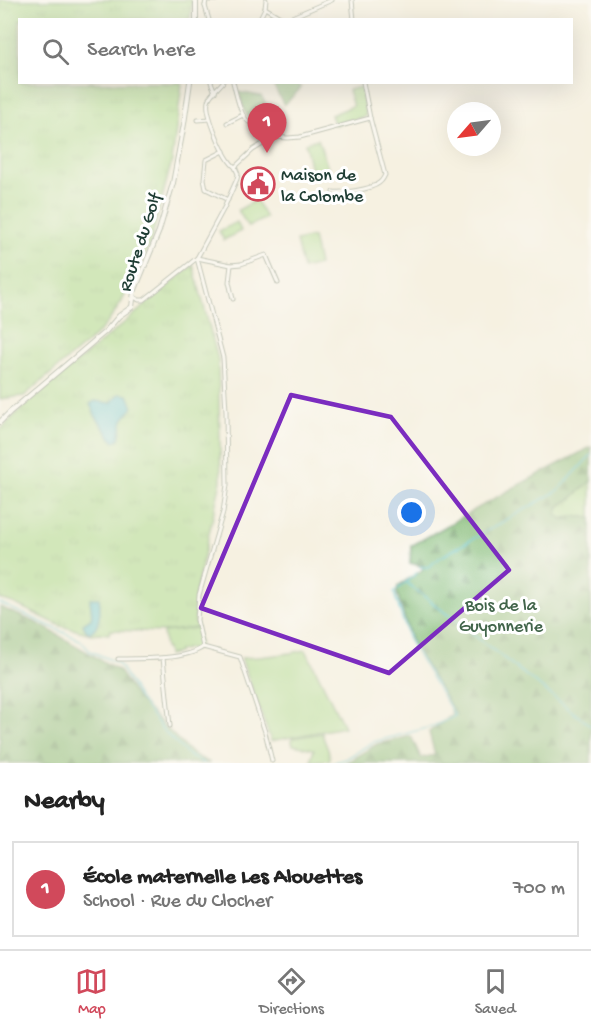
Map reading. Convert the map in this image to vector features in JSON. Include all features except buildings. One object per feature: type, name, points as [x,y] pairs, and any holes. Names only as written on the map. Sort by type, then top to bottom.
[{"type":"street","points":[[209,18],[206,0],[216,0]]},
{"type":"street","points":[[290,18],[332,0]]},
{"type":"street","points":[[352,0],[354,18]]},
{"type":"street","points":[[260,18],[265,8],[265,1]]},
{"type":"street","points":[[196,18],[196,2],[206,6]]},
{"type":"street","points":[[265,8],[282,18]]},
{"type":"street","name":"Route du Golf","points":[[0,422],[132,307],[134,292],[159,231],[173,183],[190,84]]},
{"type":"street","points":[[213,84],[215,92]]},
{"type":"street","points":[[134,297],[144,300],[197,258],[237,179],[238,174],[235,167],[224,151],[210,119],[208,102],[221,84]]},
{"type":"street","points":[[234,84],[246,119],[274,137],[300,137],[370,118]]},
{"type":"street","points":[[333,192],[341,193],[376,186],[385,175],[363,84]]},
{"type":"street","points":[[227,123],[243,115]]},
{"type":"street","points":[[198,120],[210,119]]},
{"type":"street","points":[[235,167],[253,150],[274,137]]},
{"type":"street","points":[[224,151],[206,160],[204,178],[206,189],[228,200]]},
{"type":"street","points":[[197,258],[231,265],[266,255],[278,283]]},
{"type":"street","points":[[197,258],[223,358],[226,411],[227,485],[223,512],[199,595],[197,620],[203,646]]},
{"type":"street","points":[[231,265],[229,282],[233,299]]},
{"type":"street","points":[[203,646],[240,657],[265,732],[272,761]]},
{"type":"street","points":[[118,660],[163,658],[197,651],[203,646]]},
{"type":"street","points":[[163,658],[170,726]]},
{"type":"highlighted area","points":[[291,395],[391,417],[509,570],[389,673],[201,608]]},
{"type":"green space","points":[[0,0],[192,0],[190,18],[18,18],[18,84],[182,84],[172,160],[150,244],[121,303],[95,336],[24,396],[0,399]]},
{"type":"green space","points":[[273,84],[297,84],[301,88],[284,105]]},
{"type":"green space","points":[[361,87],[366,116],[335,125],[331,115],[353,106],[348,90]]},
{"type":"green space","points":[[238,92],[261,96],[270,110],[262,117],[262,127],[246,114]]},
{"type":"green space","points":[[318,139],[328,172],[312,175],[305,143]]},
{"type":"green space","points":[[256,200],[266,218],[248,227],[238,210]]},
{"type":"green space","points":[[237,222],[241,231],[224,240],[219,231]]},
{"type":"green space","points":[[313,237],[319,265],[303,269],[296,241]]},
{"type":"green space","points":[[193,265],[218,359],[221,481],[195,595],[197,628],[163,632],[110,630],[109,634],[91,634],[61,626],[0,599],[0,430],[18,412]]},
{"type":"green space","name":"Bois de la Guyonnerie","points":[[591,447],[591,481],[571,499],[560,505],[556,515],[563,519],[571,516],[591,518],[591,763],[346,763],[377,744],[411,736],[421,758],[435,755],[429,732],[452,715],[450,705],[412,643],[397,593],[398,586],[424,567],[410,563],[411,546]]},
{"type":"green space","points":[[591,481],[591,518],[571,516],[563,519],[556,515],[560,505],[571,499]]},
{"type":"green space","points":[[0,607],[39,624],[118,670],[137,698],[192,754],[210,763],[0,763]]},
{"type":"green space","points":[[197,628],[198,648],[191,651],[190,648],[168,655],[163,632]]},
{"type":"green space","points":[[306,650],[344,727],[271,741],[241,658],[274,656]]},
{"type":"green space","points":[[322,733],[329,760],[311,761],[314,749],[293,745],[292,738]]},
{"type":"water","points":[[119,394],[128,395],[133,407],[123,420],[119,439],[114,442],[96,417],[90,404],[95,401],[111,403]]},
{"type":"water","points":[[99,598],[99,616],[97,626],[89,633],[83,624],[91,619],[90,599]]},
{"type":"waterway","points":[[420,567],[428,567],[441,557],[559,490],[591,455]]},
{"type":"waterway","points":[[332,763],[346,759],[373,742],[431,727],[455,716],[410,642],[394,592],[417,573]]},
{"type":"waterway","points":[[407,583],[591,726]]},
{"type":"waterway","points":[[0,603],[80,640],[90,651],[118,663],[139,698],[164,731],[189,756],[204,763]]},
{"type":"waterway","points":[[277,763],[285,763]]},
{"type":"place","name":"École maternelle Les Alouettes","points":[[267,153]]},
{"type":"place","name":"Maison de la Colombe","points":[[258,184]]}]
